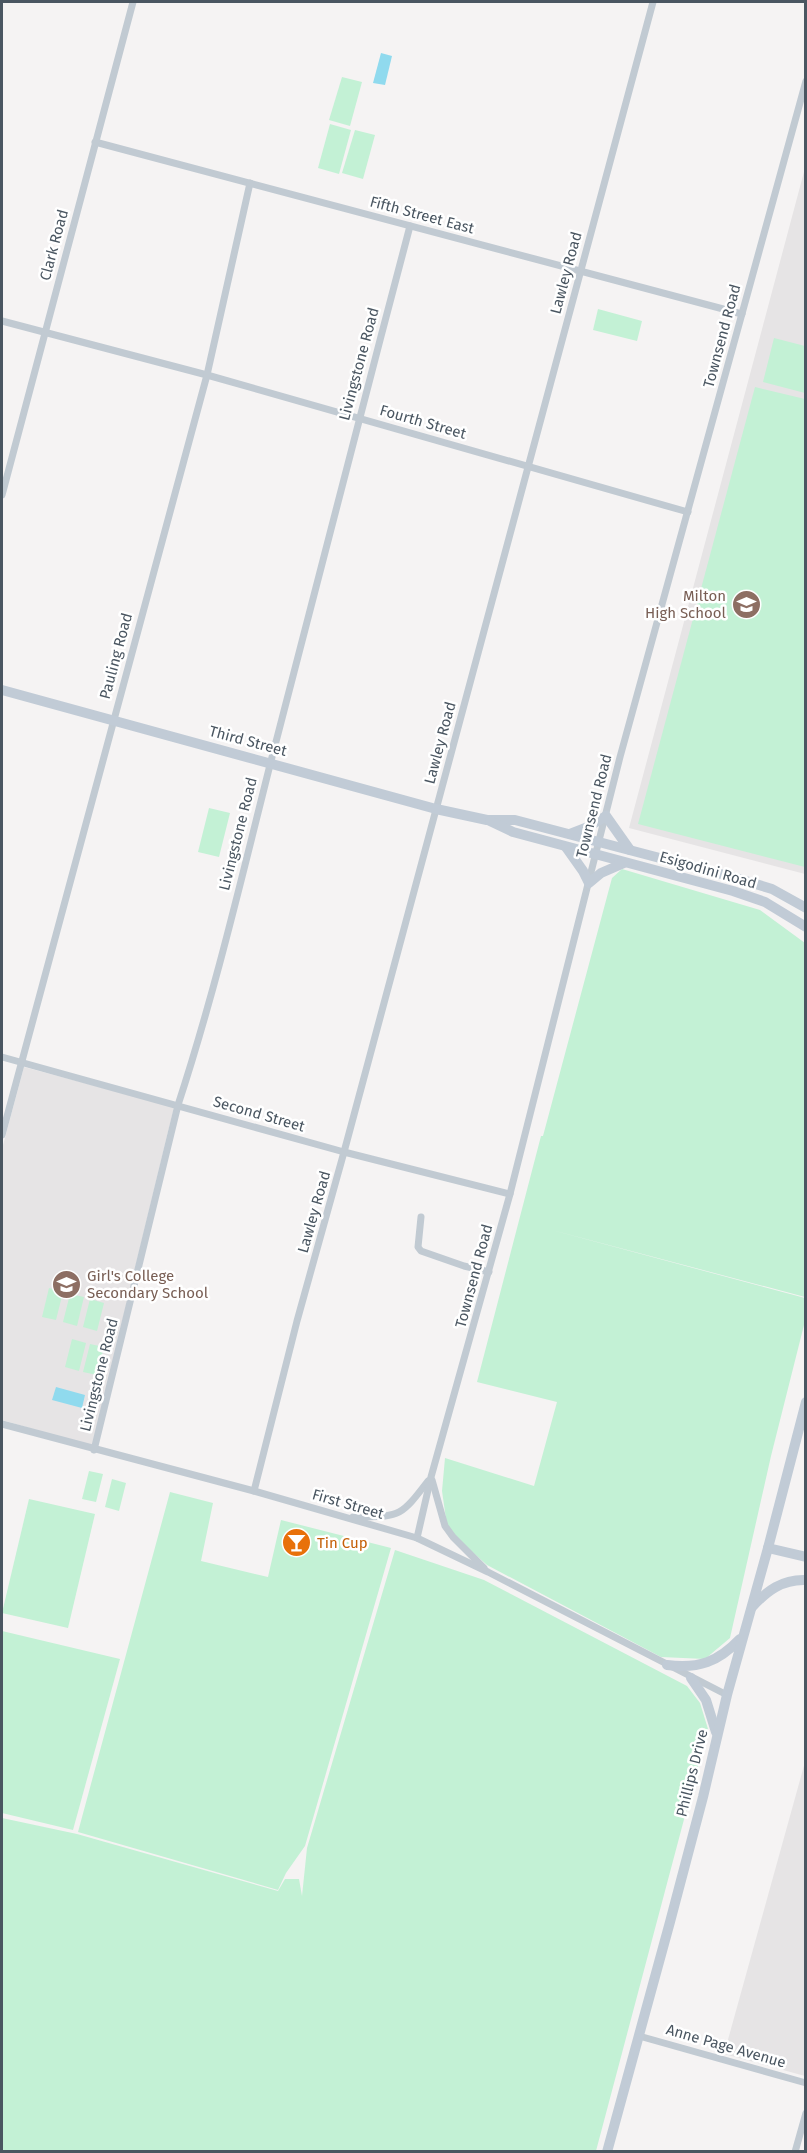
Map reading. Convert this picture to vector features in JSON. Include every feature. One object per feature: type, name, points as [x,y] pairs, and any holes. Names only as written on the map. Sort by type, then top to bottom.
[{"type":"main road","name":"Third Street","points":[[2,690],[436,809],[487,820],[515,820],[599,842]]},
{"type":"main road","points":[[569,834],[588,827],[606,816],[630,850]]},
{"type":"main road","name":"Third Street","points":[[487,820],[513,832],[596,855]]},
{"type":"main road","name":"Esigodini Road","points":[[599,842],[772,889],[806,908]]},
{"type":"main road","points":[[566,847],[589,884],[601,873],[624,863]]},
{"type":"main road","name":"Esigodini Road","points":[[596,855],[733,891],[765,902],[806,927]]},
{"type":"main road","name":"Phillips Drive","points":[[607,2151],[806,1402]]},
{"type":"main road","points":[[768,1548],[806,1557]]},
{"type":"main road","points":[[751,1609],[765,1593],[774,1587],[794,1580],[806,1580]]},
{"type":"main road","points":[[667,1665],[690,1666],[712,1661],[728,1652],[742,1637]]},
{"type":"main road","points":[[691,1678],[706,1700],[717,1735]]},
{"type":"street","name":"Clark Road","points":[[2,495],[133,2]]},
{"type":"street","name":"Lawley Road","points":[[254,1491],[297,1321],[653,2]]},
{"type":"street","name":"Townsend Road","points":[[417,1538],[431,1477],[510,1194],[599,842],[806,81]]},
{"type":"street","name":"Fifth Street East","points":[[95,141],[742,314]]},
{"type":"street","name":"Pauling Road","points":[[2,1135],[112,720],[207,375],[250,183]]},
{"type":"street","name":"Livingstone Road","points":[[94,1450],[178,1105],[199,1039],[410,226]]},
{"type":"street","name":"Fourth Street","points":[[2,321],[207,375],[688,512]]},
{"type":"street","name":"Second Street","points":[[2,1057],[344,1152],[510,1194]]},
{"type":"street","points":[[422,1217],[418,1247],[421,1251],[489,1272]]},
{"type":"street","name":"First Street","points":[[2,1424],[254,1491],[417,1538],[727,1695]]},
{"type":"street","points":[[344,1517],[390,1516],[400,1513],[412,1502],[431,1477]]},
{"type":"street","points":[[431,1477],[442,1518],[450,1533],[488,1572]]},
{"type":"street","name":"Anne Page Avenue","points":[[639,2036],[806,2083]]},
{"type":"street","points":[[795,2151],[806,2113]]},
{"type":"shaded area","name":"Milton High School","points":[[805,168],[805,874],[629,828]]},
{"type":"shaded area","name":"Girl's College Secondary School","points":[[24,1067],[174,1107],[92,1446],[2,1420],[2,1149]]},
{"type":"shaded area","points":[[805,1762],[805,2076],[724,2054]]},
{"type":"green space","points":[[342,77],[362,82],[350,126],[329,120]]},
{"type":"green space","points":[[330,124],[351,130],[339,174],[318,168]]},
{"type":"green space","points":[[355,130],[375,135],[363,179],[342,173]]},
{"type":"green space","points":[[598,309],[642,321],[637,341],[593,330]]},
{"type":"green space","points":[[774,338],[805,346],[805,393],[763,382]]},
{"type":"green space","name":"Milton High School","points":[[755,387],[805,399],[805,867],[638,824]]},
{"type":"green space","points":[[209,808],[230,813],[219,857],[198,852]]},
{"type":"green space","points":[[622,869],[760,910],[805,943],[805,1297],[548,1229],[805,1298],[805,1321],[771,1456],[730,1638],[705,1659],[661,1657],[487,1565],[447,1526],[442,1491],[445,1458],[534,1486],[557,1402],[477,1382],[541,1136],[543,1136],[612,878]]},
{"type":"green space","points":[[49,1288],[63,1292],[56,1320],[42,1317]]},
{"type":"green space","points":[[70,1294],[84,1297],[77,1326],[63,1322]]},
{"type":"green space","points":[[90,1299],[104,1303],[97,1331],[83,1327]]},
{"type":"green space","points":[[72,1339],[86,1343],[79,1371],[65,1367]]},
{"type":"green space","points":[[90,1344],[104,1347],[97,1375],[83,1372]]},
{"type":"green space","points":[[89,1471],[103,1474],[96,1502],[82,1499]]},
{"type":"green space","points":[[112,1479],[126,1483],[119,1511],[105,1507]]},
{"type":"green space","points":[[170,1492],[213,1503],[201,1561],[268,1577],[281,1520],[391,1548],[305,1846],[286,1873],[278,1890],[78,1832]]},
{"type":"green space","points":[[29,1499],[95,1514],[68,1628],[2,1613]]},
{"type":"green space","points":[[395,1550],[484,1580],[687,1686],[700,1703],[708,1729],[596,2151],[2,2151],[2,1818],[77,1834],[278,1891],[285,1879],[299,1879],[302,1896],[307,1848]]},
{"type":"green space","points":[[2,1631],[120,1659],[73,1830],[2,1813]]},
{"type":"water","points":[[381,53],[392,56],[385,85],[373,83]]},
{"type":"water","points":[[56,1387],[85,1395],[82,1408],[52,1400]]},
{"type":"place","name":"Milton High School","points":[[747,605]]},
{"type":"place","name":"Girl's College Secondary School","points":[[66,1285]]},
{"type":"place","name":"Tin Cup","points":[[296,1543]]}]
